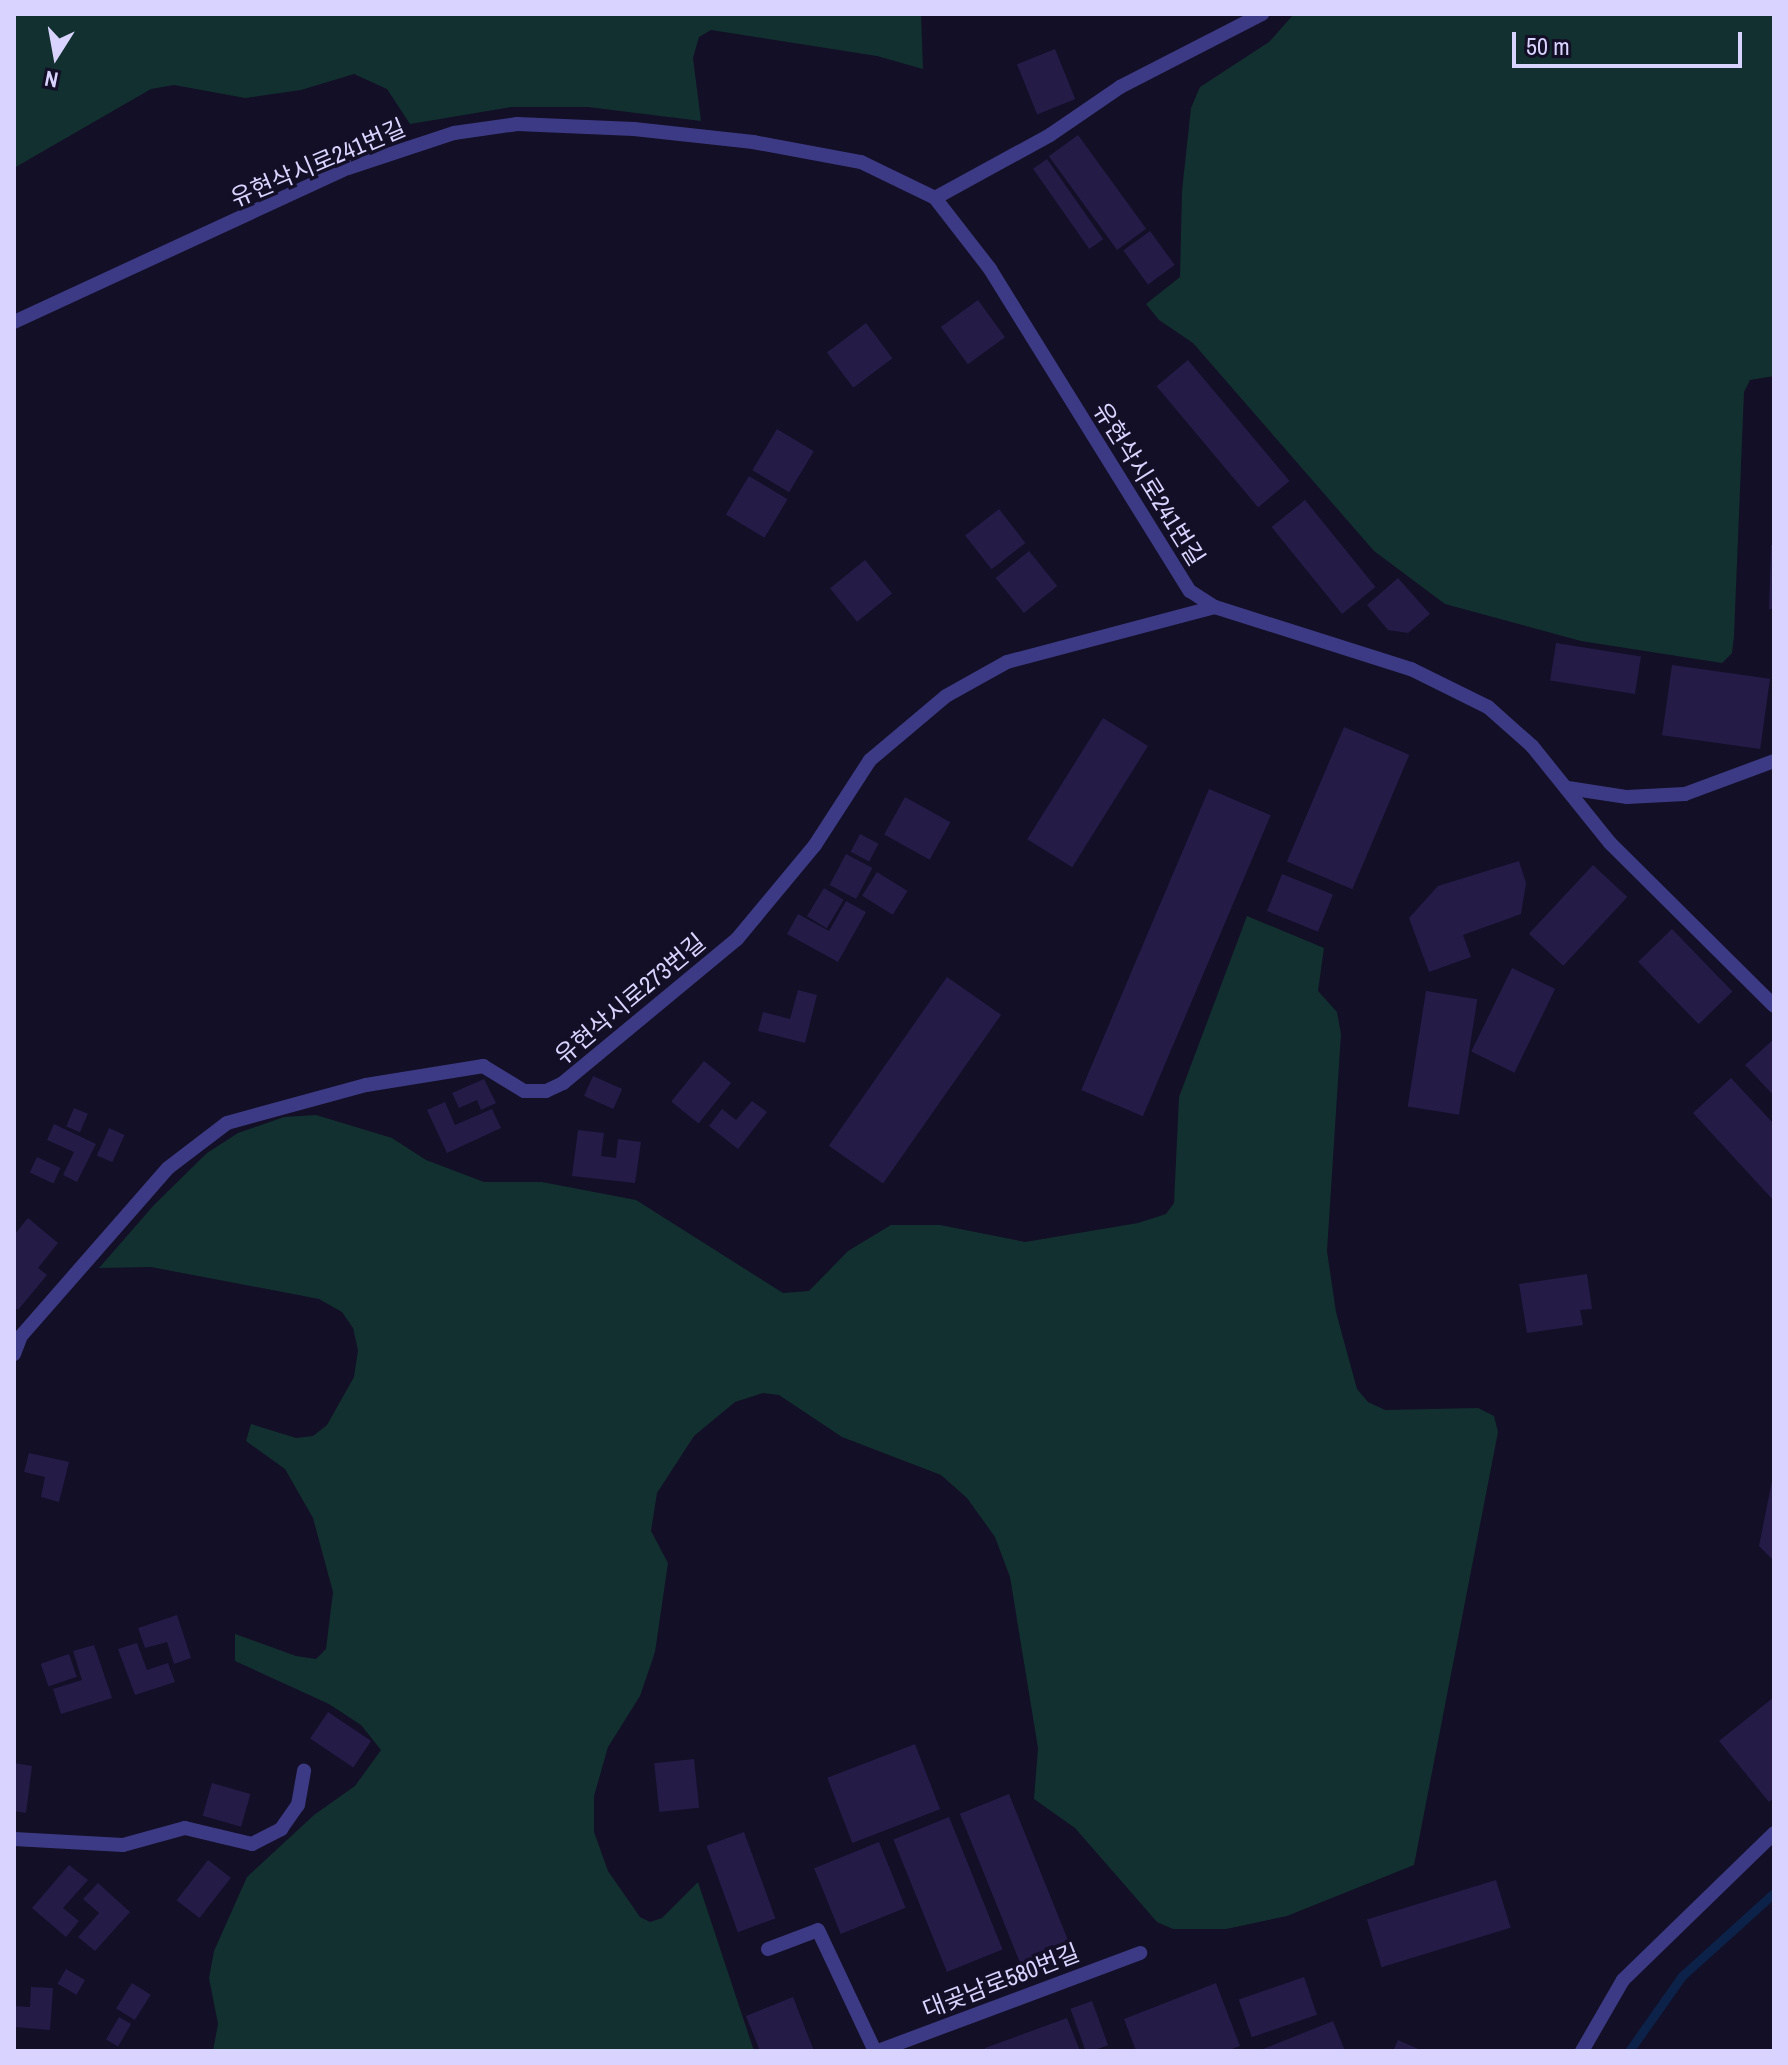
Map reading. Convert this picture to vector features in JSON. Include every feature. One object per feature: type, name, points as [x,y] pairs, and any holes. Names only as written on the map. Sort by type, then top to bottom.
[{"type":"lane","points":[[935,198],[1050,135],[1120,87],[1262,14]]},
{"type":"lane","name":"유현삭시로241번길","points":[[14,322],[397,148],[517,124],[634,129],[753,142],[861,162],[935,198],[990,269],[1190,591],[1215,607],[1411,669],[1488,707],[1532,746],[1610,843],[1774,1006]]},
{"type":"lane","name":"유현삭시로273번길","points":[[14,1354],[17,1334],[168,1168],[227,1123],[366,1085],[483,1066],[524,1091],[546,1091],[563,1083],[737,939],[815,845],[870,760],[946,696],[1007,662],[1215,607]]},
{"type":"lane","points":[[1568,788],[1627,797],[1685,794],[1774,761]]},
{"type":"lane","points":[[14,1839],[123,1845],[185,1828],[252,1844],[281,1829],[298,1805],[304,1771]]},
{"type":"lane","points":[[1582,2051],[1623,1980],[1774,1833]]},
{"type":"lane","name":"대곶남로580번길","points":[[768,1949],[818,1930],[876,2051],[1140,1953]]},
{"type":"green space","points":[[14,14],[921,14],[923,69],[877,56],[711,30],[699,37],[693,58],[701,121],[588,107],[511,107],[410,124],[387,89],[354,74],[301,90],[245,98],[174,85],[151,89],[14,168]]},
{"type":"green space","points":[[1294,14],[1774,14],[1774,376],[1750,380],[1744,392],[1734,636],[1732,653],[1722,663],[1581,641],[1445,604],[1374,551],[1193,343],[1159,320],[1146,304],[1180,277],[1182,191],[1191,108],[1200,87],[1269,42]]},
{"type":"green space","points":[[1247,916],[1324,948],[1318,991],[1337,1012],[1341,1034],[1327,1251],[1336,1312],[1357,1389],[1368,1402],[1385,1410],[1478,1408],[1494,1416],[1498,1432],[1414,1865],[1287,1916],[1226,1929],[1173,1929],[1157,1922],[1075,1828],[1034,1799],[1038,1748],[1010,1577],[995,1537],[967,1498],[941,1475],[842,1437],[779,1395],[763,1393],[735,1402],[694,1436],[657,1493],[651,1531],[668,1563],[655,1652],[640,1696],[608,1747],[594,1796],[594,1832],[608,1871],[640,1917],[650,1922],[662,1918],[698,1882],[754,2051],[213,2051],[218,2024],[209,1978],[214,1951],[247,1877],[314,1815],[355,1786],[381,1750],[361,1725],[329,1704],[235,1661],[235,1634],[296,1656],[316,1659],[326,1649],[333,1592],[313,1518],[285,1469],[246,1441],[251,1424],[296,1438],[313,1436],[327,1425],[354,1377],[358,1350],[353,1328],[342,1312],[319,1299],[151,1267],[99,1268],[154,1205],[207,1153],[238,1133],[284,1117],[316,1115],[392,1138],[426,1160],[484,1182],[542,1182],[636,1200],[783,1293],[809,1291],[848,1251],[891,1225],[940,1225],[1025,1242],[1138,1223],[1166,1214],[1174,1203],[1179,1097]]},
{"type":"building","points":[[1055,49],[1075,99],[1037,114],[1017,64]]},
{"type":"building","points":[[1078,135],[1146,229],[1117,250],[1049,156]]},
{"type":"building","points":[[1047,159],[1103,239],[1089,249],[1033,169]]},
{"type":"building","points":[[1150,231],[1175,265],[1148,284],[1123,250]]},
{"type":"building","points":[[978,300],[1005,337],[968,364],[941,327]]},
{"type":"building","points":[[866,323],[892,358],[853,388],[827,352]]},
{"type":"building","points":[[1188,360],[1290,481],[1258,507],[1157,386]]},
{"type":"building","points":[[777,429],[814,451],[789,492],[752,470]]},
{"type":"building","points":[[749,476],[788,499],[764,538],[726,515]]},
{"type":"building","points":[[1305,500],[1375,587],[1342,614],[1272,527]]},
{"type":"building","points":[[999,509],[1025,543],[992,569],[965,535]]},
{"type":"building","points":[[1771,545],[1774,545],[1774,609],[1769,609]]},
{"type":"building","points":[[1029,551],[1057,586],[1024,613],[996,578]]},
{"type":"building","points":[[865,560],[892,593],[857,622],[830,588]]},
{"type":"building","points":[[1398,578],[1430,614],[1408,633],[1388,630],[1367,605]]},
{"type":"building","points":[[1556,643],[1641,656],[1635,694],[1550,681]]},
{"type":"building","points":[[1672,665],[1770,679],[1760,749],[1662,735]]},
{"type":"building","points":[[1103,718],[1148,746],[1072,867],[1027,839]]},
{"type":"building","points":[[1344,727],[1409,755],[1352,889],[1287,861]]},
{"type":"building","points":[[1209,789],[1271,815],[1143,1116],[1081,1090]]},
{"type":"building","points":[[905,797],[950,822],[930,860],[884,835]]},
{"type":"building","points":[[860,834],[879,844],[869,862],[851,852]]},
{"type":"building","points":[[846,854],[872,868],[856,899],[830,885]]},
{"type":"building","points":[[1519,861],[1526,883],[1521,914],[1463,935],[1471,957],[1429,972],[1409,918],[1438,886]]},
{"type":"building","points":[[1593,865],[1627,897],[1563,966],[1529,934]]},
{"type":"building","points":[[877,872],[908,891],[893,915],[862,896]]},
{"type":"building","points":[[1282,874],[1333,895],[1318,932],[1267,911]]},
{"type":"building","points":[[824,888],[844,900],[827,928],[807,916]]},
{"type":"building","points":[[846,901],[866,912],[838,962],[787,934],[798,914],[829,931]]},
{"type":"building","points":[[1672,929],[1732,992],[1699,1024],[1638,962]]},
{"type":"building","points":[[1512,968],[1555,989],[1514,1073],[1471,1052]]},
{"type":"building","points":[[947,977],[1001,1015],[883,1184],[829,1146]]},
{"type":"building","points":[[798,990],[817,995],[805,1043],[758,1031],[763,1012],[790,1019]]},
{"type":"building","points":[[1426,991],[1477,999],[1459,1115],[1408,1107]]},
{"type":"building","points":[[1774,1039],[1774,1096],[1745,1065]]},
{"type":"building","points":[[704,1061],[731,1083],[698,1123],[671,1101]]},
{"type":"building","points":[[593,1076],[622,1089],[613,1109],[584,1096]]},
{"type":"building","points":[[1731,1078],[1774,1124],[1774,1201],[1693,1113]]},
{"type":"building","points":[[484,1079],[496,1103],[481,1110],[477,1100],[459,1108],[452,1093]]},
{"type":"building","points":[[752,1101],[767,1112],[738,1149],[709,1126],[722,1109],[736,1120]]},
{"type":"building","points":[[445,1102],[455,1125],[492,1109],[501,1128],[447,1153],[427,1110]]},
{"type":"building","points":[[74,1108],[88,1114],[80,1132],[66,1126]]},
{"type":"building","points":[[54,1124],[96,1144],[77,1182],[63,1175],[74,1152],[47,1140]]},
{"type":"building","points":[[109,1128],[125,1135],[112,1162],[97,1155]]},
{"type":"building","points":[[578,1130],[604,1133],[601,1156],[616,1158],[618,1139],[641,1142],[635,1183],[572,1176]]},
{"type":"building","points":[[37,1157],[61,1168],[53,1183],[30,1172]]},
{"type":"building","points":[[28,1218],[58,1243],[38,1268],[47,1275],[18,1310],[14,1307],[14,1235]]},
{"type":"building","points":[[1587,1274],[1592,1309],[1580,1310],[1583,1325],[1527,1333],[1519,1284]]},
{"type":"building","points":[[29,1453],[69,1462],[59,1502],[41,1497],[45,1477],[24,1472]]},
{"type":"building","points":[[1774,1471],[1774,1561],[1759,1546]]},
{"type":"building","points":[[177,1615],[191,1658],[174,1664],[167,1642],[145,1648],[138,1628]]},
{"type":"building","points":[[137,1643],[147,1670],[168,1663],[175,1682],[135,1695],[118,1649]]},
{"type":"building","points":[[94,1645],[112,1698],[61,1714],[53,1689],[82,1680],[73,1651]]},
{"type":"building","points":[[69,1654],[77,1677],[48,1686],[41,1664]]},
{"type":"building","points":[[1774,1697],[1774,1798],[1769,1802],[1719,1741]]},
{"type":"building","points":[[328,1712],[371,1741],[353,1768],[310,1739]]},
{"type":"building","points":[[915,1744],[940,1809],[852,1843],[827,1778]]},
{"type":"building","points":[[694,1759],[699,1808],[659,1812],[654,1763]]},
{"type":"building","points":[[14,1763],[32,1766],[26,1813],[14,1811]]},
{"type":"building","points":[[212,1783],[250,1794],[241,1827],[203,1816]]},
{"type":"building","points":[[1009,1794],[1071,1947],[1022,1967],[960,1814]]},
{"type":"building","points":[[949,1817],[1003,1950],[947,1972],[893,1839]]},
{"type":"building","points":[[744,1832],[775,1918],[738,1932],[706,1846]]},
{"type":"building","points":[[879,1842],[906,1908],[841,1934],[814,1868]]},
{"type":"building","points":[[208,1860],[231,1878],[199,1918],[177,1900]]},
{"type":"building","points":[[69,1865],[88,1880],[63,1908],[79,1921],[66,1937],[32,1908]]},
{"type":"building","points":[[1496,1880],[1511,1928],[1382,1967],[1367,1919]]},
{"type":"building","points":[[98,1883],[130,1912],[95,1951],[78,1937],[99,1913],[83,1899]]},
{"type":"building","points":[[66,1969],[85,1980],[77,1995],[58,1984]]},
{"type":"building","points":[[1304,1977],[1317,2015],[1252,2037],[1239,1999]]},
{"type":"building","points":[[132,1983],[151,1995],[135,2020],[116,2008]]},
{"type":"building","points":[[1216,1983],[1240,2046],[1227,2051],[1136,2051],[1124,2019]]},
{"type":"building","points":[[31,1987],[53,1988],[50,2030],[14,2027],[14,2006],[30,2007]]},
{"type":"building","points":[[793,1997],[814,2051],[760,2051],[746,2016]]},
{"type":"building","points":[[1092,2001],[1108,2045],[1086,2051],[1070,2009]]},
{"type":"building","points":[[119,2017],[131,2024],[118,2047],[106,2040]]},
{"type":"building","points":[[1067,2018],[1080,2051],[986,2051],[985,2048]]},
{"type":"building","points":[[1333,2021],[1345,2051],[1258,2051]]},
{"type":"building","points":[[1398,2040],[1423,2051],[1393,2051]]},
{"type":"waterway","points":[[1629,2051],[1682,1976],[1774,1893]]}]
